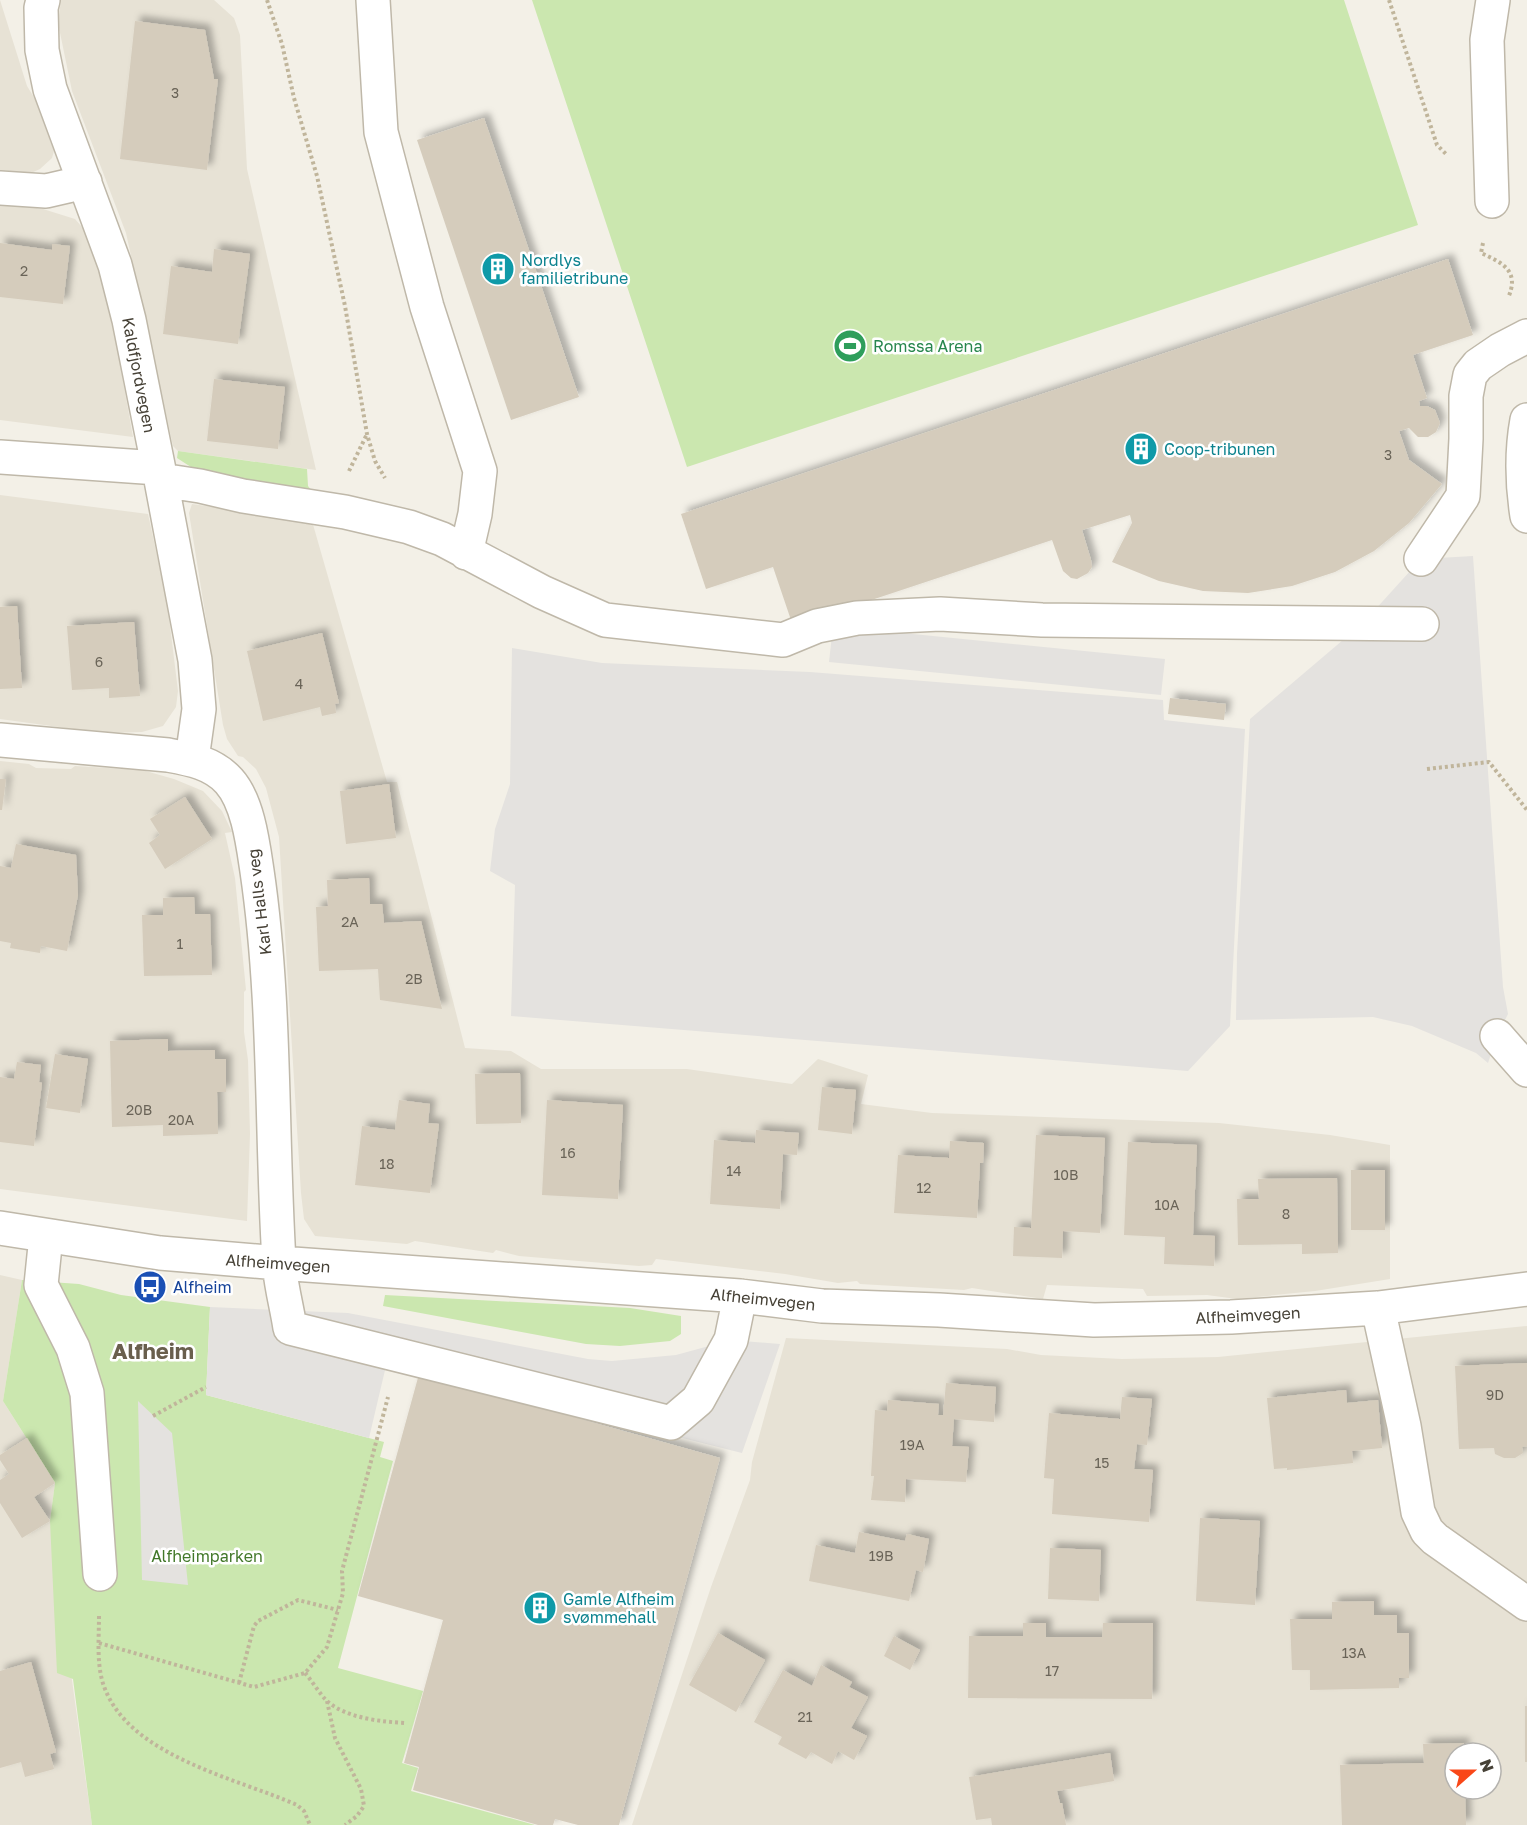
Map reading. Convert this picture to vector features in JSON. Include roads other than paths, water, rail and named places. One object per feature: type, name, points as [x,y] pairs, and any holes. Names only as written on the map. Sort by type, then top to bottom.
[{"type":"street","name":"Kaldfjordvegen","points":[[43,0],[41,8],[42,50],[50,89],[115,265],[129,320],[160,474],[195,660],[199,709],[192,759]]},
{"type":"street","points":[[373,0],[381,132],[427,307],[480,471],[475,514],[466,553]]},
{"type":"street","points":[[1491,201],[1487,40],[1493,0]]},
{"type":"street","points":[[0,188],[46,191],[85,182]]},
{"type":"street","points":[[1421,560],[1463,496],[1467,439],[1466,396],[1470,375],[1478,365],[1527,336]]},
{"type":"street","points":[[1527,420],[1522,446],[1522,472],[1527,516]]},
{"type":"street","points":[[0,457],[160,474],[243,496],[345,512],[409,527],[442,539],[542,592],[605,620],[783,640],[817,626],[857,618],[940,614],[1042,620],[1422,624]]},
{"type":"street","name":"Karl Halls veg","points":[[0,740],[192,759],[199,761],[229,781],[235,789],[249,824],[260,896],[268,976],[279,1263],[291,1328],[671,1423],[698,1400],[731,1340],[740,1296]]},
{"type":"street","points":[[1497,1036],[1527,1070]]},
{"type":"street","name":"Alfheimvegen","points":[[0,1228],[160,1253],[740,1296],[822,1306],[939,1310],[1094,1320],[1230,1317],[1378,1308],[1527,1289]]},
{"type":"street","points":[[46,1236],[41,1285],[73,1348],[87,1393],[100,1574]]},
{"type":"street","points":[[1378,1308],[1404,1426],[1418,1512],[1422,1521],[1435,1539],[1527,1604]]},
{"type":"place","name":"Nordlys familietribune","points":[[498,269]]},
{"type":"place","name":"Romssa Arena","points":[[850,346]]},
{"type":"place","name":"Coop-tribunen","points":[[1141,449]]},
{"type":"place","name":"Alfheim","points":[[150,1287]]},
{"type":"place","name":"Gamle Alfheim svømmehall","points":[[540,1608]]},
{"type":"district","name":"Alfheim","points":[[153,1351]]},
{"type":"park label","name":"Alfheimparken","points":[[207,1556]]}]
